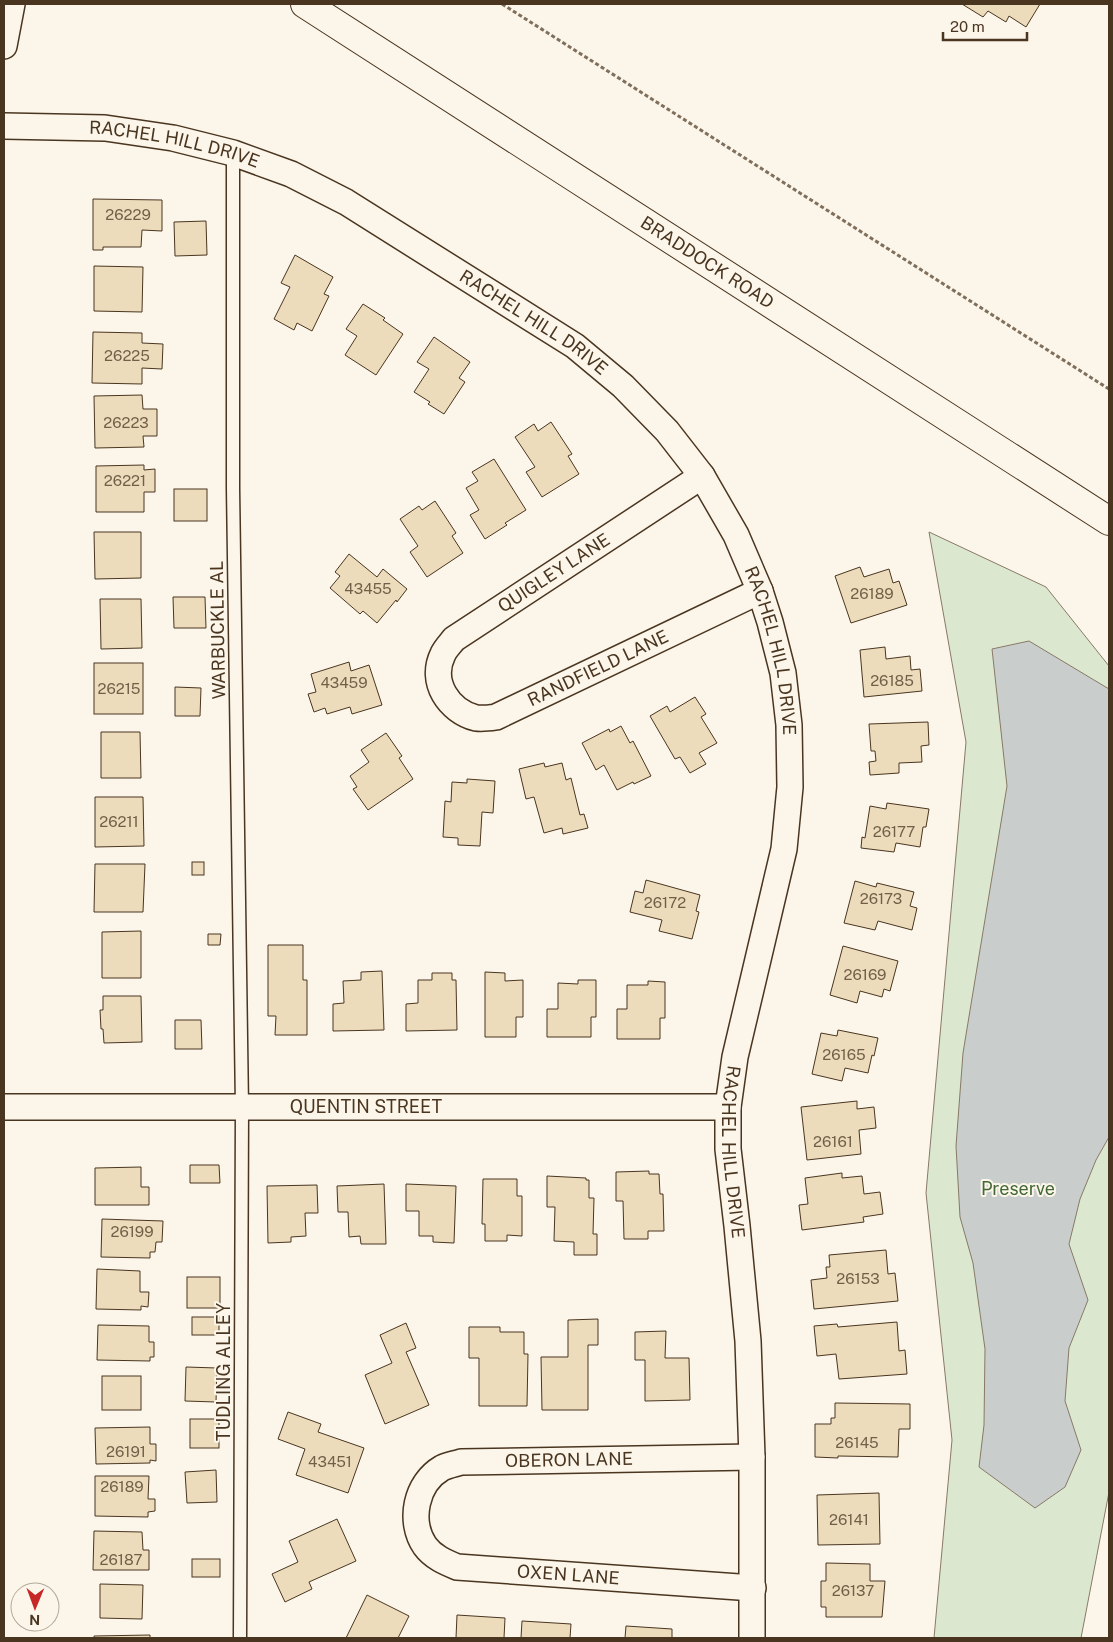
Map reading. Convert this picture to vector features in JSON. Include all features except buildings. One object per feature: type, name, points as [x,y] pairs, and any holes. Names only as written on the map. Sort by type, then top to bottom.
[{"type":"main road","name":"BRADDOCK ROAD","points":[[305,4],[1109,521]]},
{"type":"street","points":[[4,46],[12,4]]},
{"type":"street","name":"RACHEL HILL DRIVE","points":[[4,126],[105,128],[173,138],[233,153],[291,174],[346,202],[575,346],[623,386],[667,431],[702,476],[736,535],[760,591],[770,622],[782,673],[789,725],[790,787],[784,849],[735,1057],[728,1107],[728,1149],[748,1341],[752,1457],[752,1638]]},
{"type":"street","name":"QUIGLEY LANE","points":[[442,691],[439,672],[442,655],[454,638],[702,476]]},
{"type":"street","name":"RANDFIELD LANE","points":[[442,691],[450,704],[464,714],[479,718],[496,718],[760,591]]},
{"type":"street","name":"QUENTIN STREET","points":[[4,1107],[728,1107]]},
{"type":"street","name":"OBERON LANE","points":[[415,1514],[417,1500],[426,1483],[442,1469],[461,1462],[752,1457]]},
{"type":"street","name":"OXEN LANE","points":[[415,1514],[416,1526],[425,1545],[439,1560],[456,1567],[753,1588]]},
{"type":"lane","name":"WARBUCKLE AL","points":[[233,153],[234,488],[242,1107]]},
{"type":"lane","name":"TUDLING ALLEY","points":[[240,1638],[242,1107]]},
{"type":"path","points":[[502,4],[1109,389]]},
{"type":"green space","name":"Preserve","points":[[929,532],[1046,587],[1109,666],[1109,1492],[1081,1638],[934,1638],[952,1440],[926,1193],[966,742]]},
{"type":"shaded area","points":[[1029,641],[1109,689],[1109,1137],[1096,1160],[1080,1199],[1069,1244],[1088,1300],[1069,1348],[1065,1401],[1081,1450],[1065,1487],[1035,1508],[979,1467],[984,1425],[985,1349],[973,1263],[960,1217],[956,1146],[963,1053],[1007,786],[992,649]]}]
